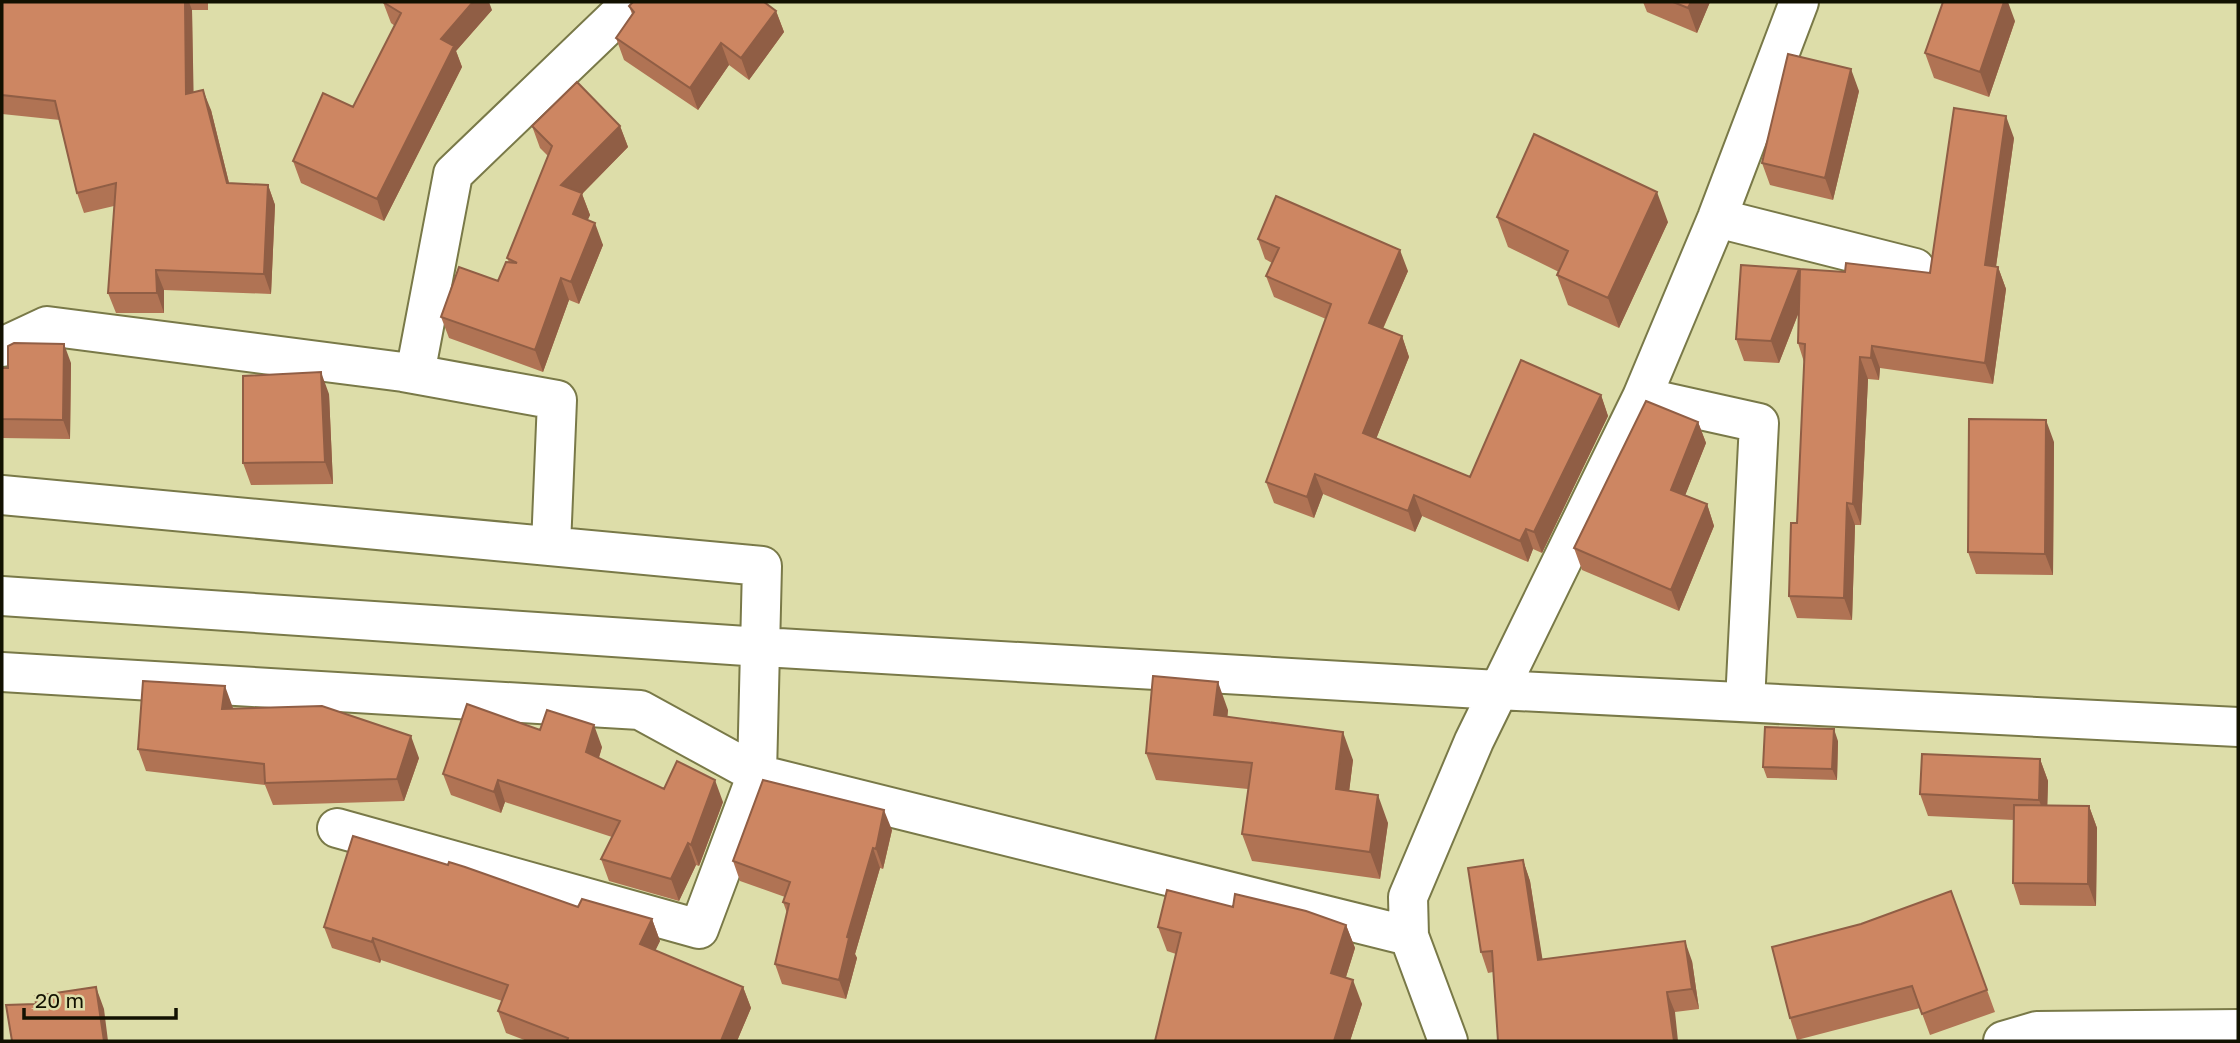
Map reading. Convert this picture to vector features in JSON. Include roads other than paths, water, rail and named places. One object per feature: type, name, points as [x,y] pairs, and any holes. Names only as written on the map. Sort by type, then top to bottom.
[{"type":"street","points":[[415,374],[453,174],[632,2]]},
{"type":"street","points":[[1448,1041],[1409,936],[1408,897],[1474,741],[1642,397],[1717,218],[1799,2]]},
{"type":"street","points":[[1717,218],[1915,268]]},
{"type":"street","points":[[2,346],[47,326],[415,374],[556,400],[551,546]]},
{"type":"street","points":[[1642,397],[1759,423],[1745,702]]},
{"type":"street","points":[[2,495],[762,566],[757,774],[699,929],[337,828]]},
{"type":"street","points":[[2,596],[761,647],[1498,690],[2238,727]]},
{"type":"street","points":[[2,672],[640,710],[757,774],[1409,936]]},
{"type":"street","points":[[2003,1041],[2037,1031],[2238,1029]]}]
